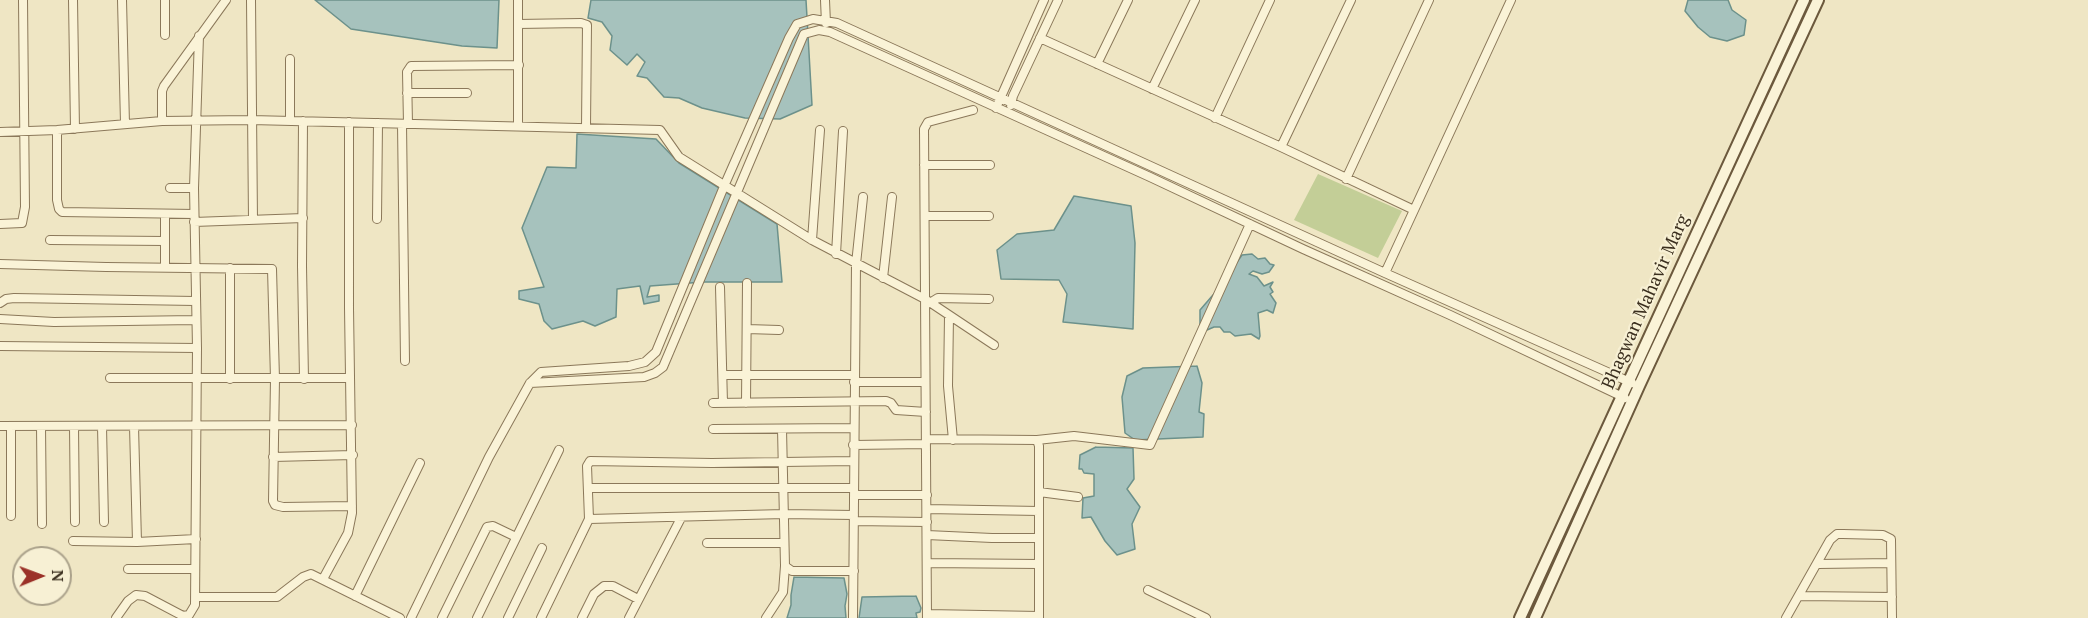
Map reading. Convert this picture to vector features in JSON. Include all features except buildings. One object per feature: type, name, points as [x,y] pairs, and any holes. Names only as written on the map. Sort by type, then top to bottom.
[{"type":"main road","name":"Bhagwan Mahavir Marg","points":[[1634,384],[1804,0]]},
{"type":"main road","name":"Bhagwan Mahavir Marg","points":[[1520,618],[1818,0]]},
{"type":"main road","name":"Bhagwan Mahavir Marg","points":[[1535,618],[1627,399]]},
{"type":"street","points":[[0,224],[15,224],[24,221],[26,131],[23,0]]},
{"type":"street","points":[[73,0],[75,129]]},
{"type":"street","points":[[122,0],[125,124]]},
{"type":"street","points":[[165,0],[165,35]]},
{"type":"street","points":[[162,121],[164,86],[226,0]]},
{"type":"street","points":[[251,0],[253,220]]},
{"type":"street","points":[[518,0],[518,126]]},
{"type":"street","points":[[825,0],[826,31]]},
{"type":"street","points":[[996,108],[1044,0]]},
{"type":"street","points":[[1008,113],[1058,0]]},
{"type":"street","points":[[1097,64],[1128,0]]},
{"type":"street","points":[[1152,90],[1195,0]]},
{"type":"street","points":[[1215,118],[1270,0]]},
{"type":"street","points":[[1281,147],[1351,0]]},
{"type":"street","points":[[1346,179],[1429,0]]},
{"type":"street","points":[[1385,273],[1511,0]]},
{"type":"street","points":[[411,618],[489,457],[530,383],[541,372],[629,366],[652,358],[661,342],[725,184],[789,38],[797,24],[813,19],[837,23],[1634,384]]},
{"type":"street","points":[[518,24],[581,23],[587,26],[586,127]]},
{"type":"street","points":[[530,383],[644,377],[655,374],[663,367],[804,34],[819,30],[826,31],[1008,113],[1450,315],[1627,399]]},
{"type":"street","points":[[116,618],[128,601],[136,595],[145,596],[186,616],[193,610],[195,597],[197,348],[194,188],[199,36]]},
{"type":"street","points":[[1040,38],[1414,210]]},
{"type":"street","points":[[290,59],[290,121]]},
{"type":"street","points":[[405,361],[407,72],[411,66],[519,65]]},
{"type":"street","points":[[407,93],[467,93]]},
{"type":"street","points":[[973,110],[925,124],[927,616],[1039,617],[1039,447],[1037,440]]},
{"type":"street","points":[[0,132],[197,120],[660,130],[679,157],[836,254],[927,301],[994,345]]},
{"type":"street","points":[[303,121],[304,379]]},
{"type":"street","points":[[323,579],[348,533],[352,520],[349,122]]},
{"type":"street","points":[[377,219],[378,123]]},
{"type":"street","points":[[57,130],[57,200],[62,212],[165,214],[194,218],[253,220],[303,218]]},
{"type":"street","points":[[812,240],[820,130]]},
{"type":"street","points":[[836,254],[843,131]]},
{"type":"street","points":[[924,165],[990,165]]},
{"type":"street","points":[[170,188],[194,188]]},
{"type":"street","points":[[883,278],[892,196]]},
{"type":"street","points":[[853,618],[856,264],[863,198]]},
{"type":"street","points":[[165,214],[165,267]]},
{"type":"street","points":[[925,216],[989,216]]},
{"type":"street","points":[[854,445],[953,440],[1037,440],[1074,436],[1150,445],[1250,224]]},
{"type":"street","points":[[50,240],[165,241]]},
{"type":"street","points":[[0,264],[272,269],[275,379],[273,494],[275,505],[283,507],[352,506]]},
{"type":"street","points":[[230,267],[230,379]]},
{"type":"street","points":[[746,403],[747,283]]},
{"type":"street","points":[[720,287],[723,403]]},
{"type":"street","points":[[0,303],[14,298],[195,301]]},
{"type":"street","points":[[927,301],[938,298],[989,299]]},
{"type":"street","points":[[949,316],[948,386],[953,440]]},
{"type":"street","points":[[0,319],[72,322],[195,320]]},
{"type":"street","points":[[747,329],[779,330]]},
{"type":"street","points":[[0,346],[197,348]]},
{"type":"street","points":[[723,375],[925,382]]},
{"type":"street","points":[[110,378],[350,378]]},
{"type":"street","points":[[713,403],[889,402],[896,410],[926,412]]},
{"type":"street","points":[[0,426],[352,425]]},
{"type":"street","points":[[11,426],[11,516]]},
{"type":"street","points":[[41,426],[42,524]]},
{"type":"street","points":[[74,426],[75,522]]},
{"type":"street","points":[[102,426],[104,522]]},
{"type":"street","points":[[134,426],[137,542]]},
{"type":"street","points":[[713,429],[854,428]]},
{"type":"street","points":[[766,618],[783,592],[785,566],[782,429]]},
{"type":"street","points":[[477,618],[559,450]]},
{"type":"street","points":[[273,457],[353,455]]},
{"type":"street","points":[[541,618],[589,519],[588,463],[593,461],[854,461]]},
{"type":"street","points":[[355,596],[420,463]]},
{"type":"street","points":[[589,488],[783,488],[927,495]]},
{"type":"street","points":[[1039,492],[1077,497]]},
{"type":"street","points":[[927,509],[1039,511]]},
{"type":"street","points":[[589,519],[783,514],[927,522]]},
{"type":"street","points":[[628,618],[681,518]]},
{"type":"street","points":[[442,618],[487,527],[493,526],[516,537]]},
{"type":"street","points":[[1786,618],[1833,536],[1843,534],[1888,536],[1891,540],[1892,618]]},
{"type":"street","points":[[927,535],[1039,538]]},
{"type":"street","points":[[73,541],[137,542],[196,539]]},
{"type":"street","points":[[707,543],[784,543]]},
{"type":"street","points":[[508,618],[542,548]]},
{"type":"street","points":[[927,563],[1039,564]]},
{"type":"street","points":[[1818,564],[1891,563]]},
{"type":"street","points":[[785,566],[792,571],[854,571]]},
{"type":"street","points":[[128,569],[195,569]]},
{"type":"street","points":[[195,597],[272,598],[282,595],[311,574],[400,618]]},
{"type":"street","points":[[582,618],[594,594],[604,586],[613,586],[638,599]]},
{"type":"street","points":[[1148,590],[1206,618]]},
{"type":"street","points":[[1800,596],[1892,597]]},
{"type":"green space","points":[[1318,174],[1402,211],[1378,258],[1294,220]]},
{"type":"water","points":[[315,0],[499,0],[497,48],[462,46],[351,29]]},
{"type":"water","points":[[591,0],[806,0],[812,105],[780,119],[745,118],[702,108],[679,98],[664,97],[647,78],[637,76],[645,62],[637,54],[627,65],[610,50],[612,36],[602,22],[588,18]]},
{"type":"water","points":[[1688,0],[1728,0],[1732,10],[1746,20],[1744,35],[1727,41],[1710,37],[1685,11]]},
{"type":"water","points":[[577,134],[656,139],[679,163],[777,224],[782,282],[703,282],[650,286],[647,297],[659,295],[659,301],[644,304],[640,286],[617,289],[616,317],[595,326],[583,321],[552,329],[544,321],[539,304],[519,299],[519,291],[544,287],[522,228],[547,167],[576,168]]},
{"type":"water","points":[[1074,196],[1131,206],[1135,243],[1133,329],[1063,322],[1067,294],[1059,280],[1001,279],[997,250],[1017,234],[1054,230]]},
{"type":"water","points":[[1252,254],[1258,259],[1265,258],[1274,265],[1269,272],[1262,274],[1253,271],[1249,274],[1257,277],[1264,286],[1273,282],[1270,287],[1273,292],[1270,294],[1276,303],[1273,313],[1267,310],[1258,313],[1259,339],[1251,334],[1235,336],[1230,332],[1224,332],[1220,327],[1207,330],[1200,325],[1200,310],[1242,255]]},
{"type":"water","points":[[1197,366],[1202,383],[1199,412],[1204,414],[1203,437],[1135,440],[1125,433],[1122,397],[1127,376],[1143,368]]},
{"type":"water","points":[[1096,447],[1133,448],[1134,479],[1127,489],[1140,507],[1132,524],[1135,549],[1117,555],[1105,541],[1091,517],[1082,518],[1083,498],[1094,496],[1094,474],[1084,473],[1082,469],[1079,469],[1080,455]]},
{"type":"water","points":[[794,577],[844,578],[847,594],[846,618],[787,618]]},
{"type":"water","points":[[916,596],[921,608],[920,612],[916,613],[917,618],[859,618],[862,597]]}]
